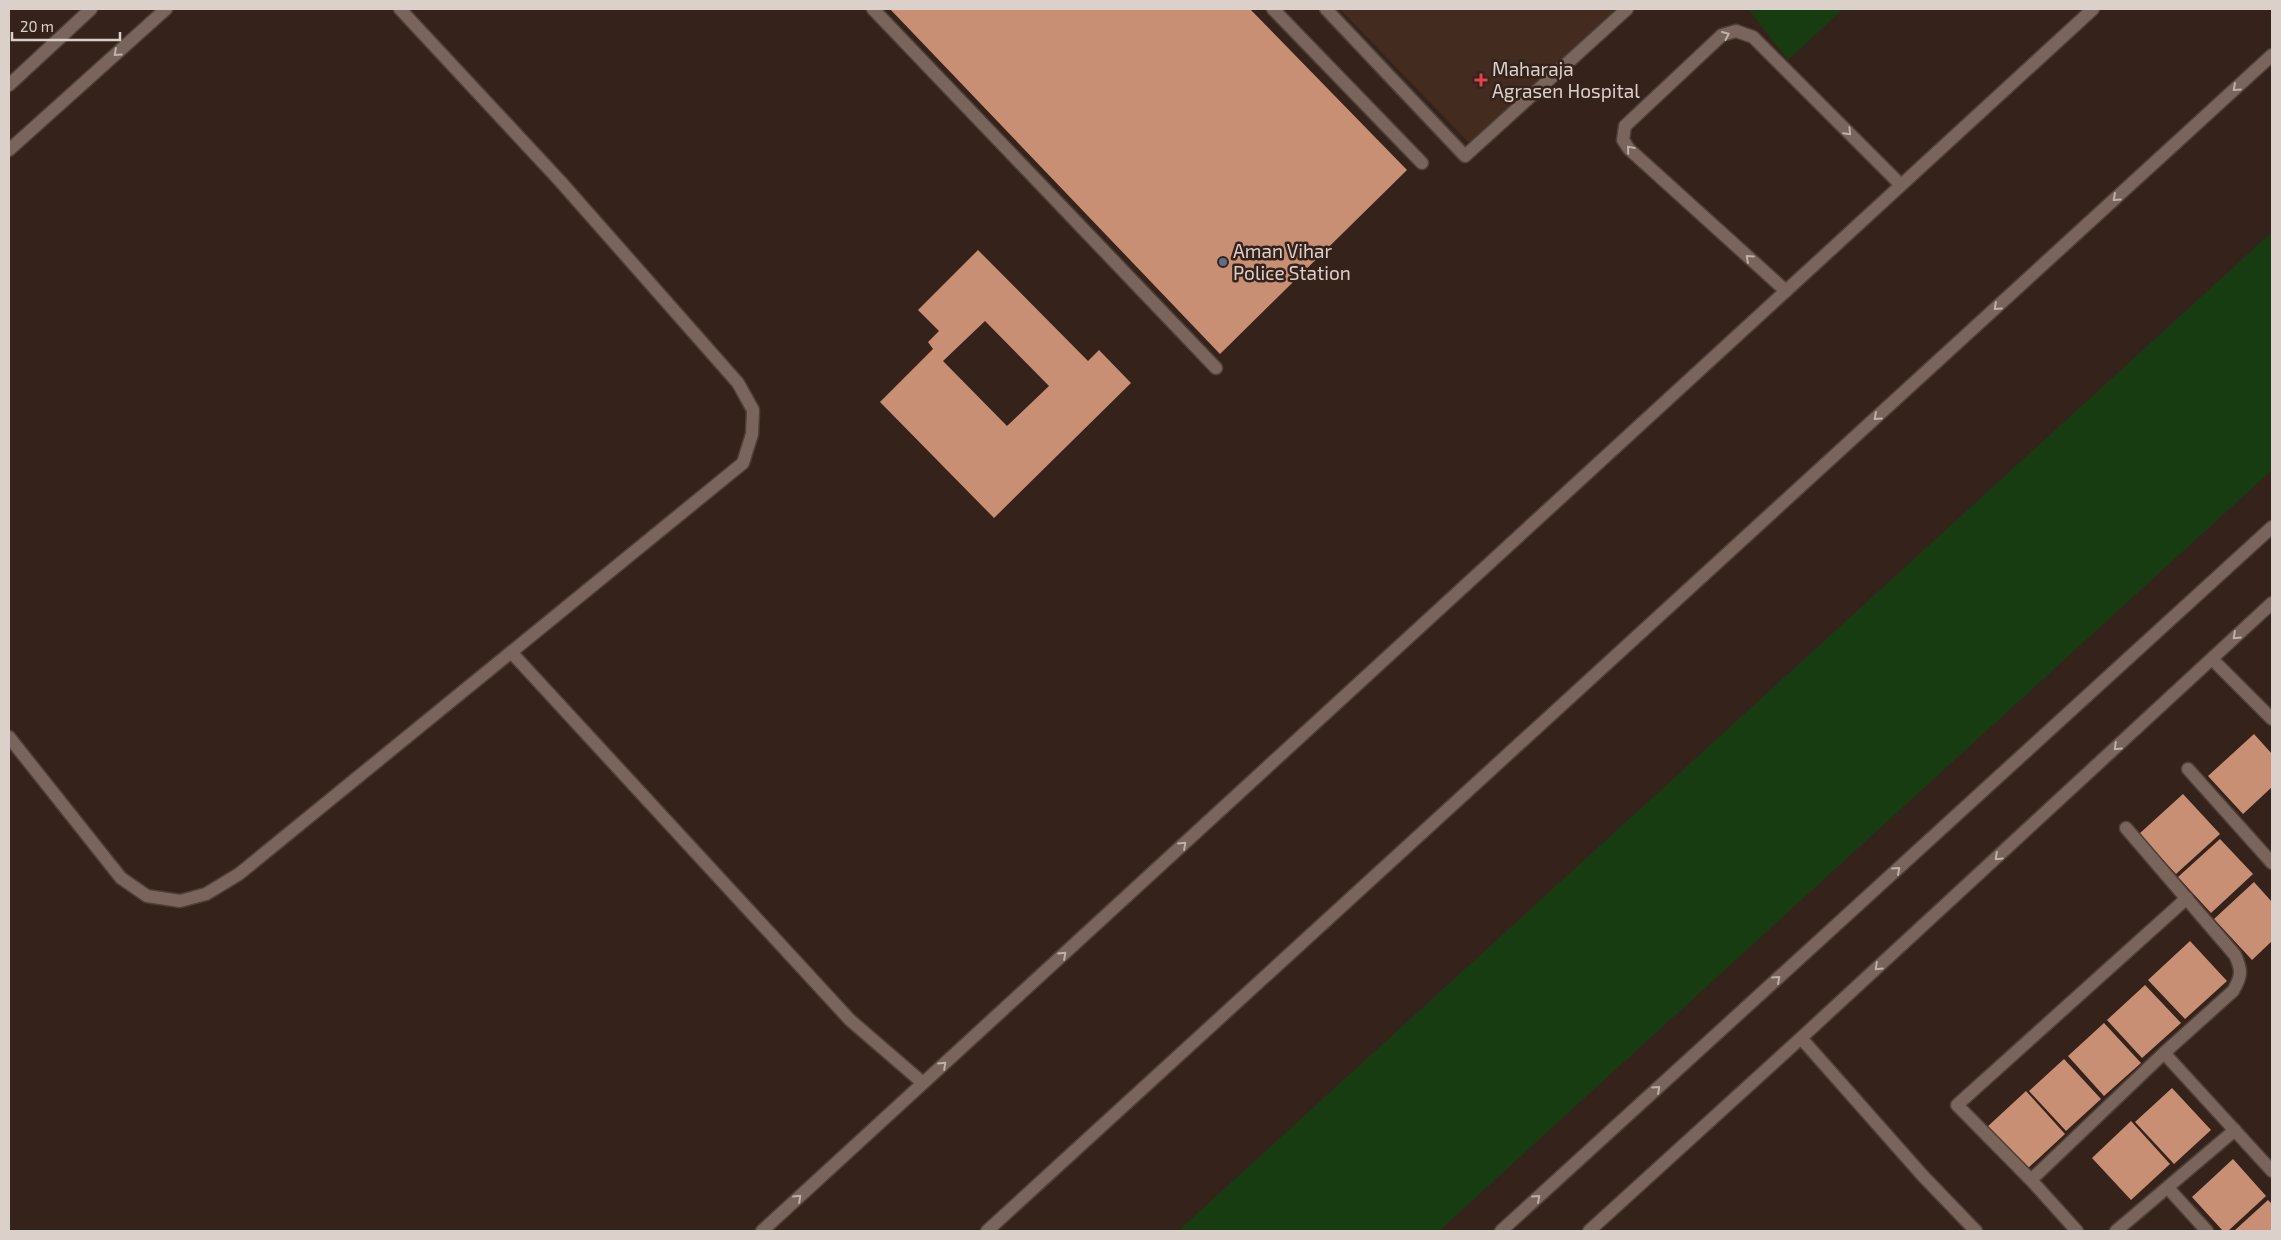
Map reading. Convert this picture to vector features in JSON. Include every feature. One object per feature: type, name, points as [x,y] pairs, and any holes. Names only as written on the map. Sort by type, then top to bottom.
[{"type":"street","points":[[9,85],[91,9]]},
{"type":"street","points":[[9,150],[166,9]]},
{"type":"street","points":[[9,737],[121,878],[147,896],[180,901],[206,894],[239,874],[743,463],[752,434],[753,410],[738,383],[706,344],[560,181],[400,9]]},
{"type":"street","points":[[873,9],[1216,368]]},
{"type":"street","points":[[1273,9],[1422,163]]},
{"type":"street","points":[[1326,9],[1465,156],[1627,9]]},
{"type":"street","points":[[762,1231],[2093,9]]},
{"type":"street","points":[[1786,291],[1629,149],[1623,140],[1625,126],[1722,35],[1736,31],[1753,38],[1901,184]]},
{"type":"street","points":[[987,1231],[2272,55]]},
{"type":"street","points":[[1501,1231],[2272,527]]},
{"type":"street","points":[[1589,1231],[2272,603]]},
{"type":"street","points":[[511,652],[850,1020],[923,1083]]},
{"type":"street","points":[[2212,659],[2272,718]]},
{"type":"street","points":[[2188,769],[2272,863]]},
{"type":"street","points":[[2030,1180],[2164,1053],[2233,991],[2240,979],[2242,968],[2235,955],[2126,828]]},
{"type":"street","points":[[2076,1231],[2030,1180],[1957,1105],[2187,898]]},
{"type":"street","points":[[1801,1038],[1923,1176],[1976,1231]]},
{"type":"street","points":[[2164,1053],[2272,1171]]},
{"type":"street","points":[[2116,1231],[2235,1130]]},
{"type":"street","points":[[2168,1188],[2207,1231]]},
{"type":"shaded area","name":"Maharaja Agrasen Hospital","points":[[1340,9],[1628,9],[1477,151]]},
{"type":"green space","points":[[1748,9],[1843,9],[1788,60]]},
{"type":"green space","points":[[2272,232],[2272,470],[1439,1231],[1178,1231]]},
{"type":"building","name":"Aman Vihar Police Station","points":[[890,9],[1250,9],[1407,170],[1220,354]]},
{"type":"building","points":[[978,250],[1088,361],[1099,350],[1131,383],[994,518],[880,402],[933,349],[928,342],[939,331],[918,310]],"holes":[[[985,321],[1049,386],[1007,426],[943,361]]]},
{"type":"building","points":[[2254,734],[2272,754],[2272,787],[2243,814],[2208,776]]},
{"type":"building","points":[[2183,794],[2220,834],[2176,874],[2139,834]]},
{"type":"building","points":[[2220,839],[2253,874],[2211,913],[2178,877]]},
{"type":"building","points":[[2254,882],[2272,902],[2272,941],[2252,960],[2214,919]]},
{"type":"building","points":[[2190,941],[2227,981],[2185,1019],[2148,980]]},
{"type":"building","points":[[2145,985],[2181,1023],[2142,1058],[2107,1020]]},
{"type":"building","points":[[2104,1023],[2141,1063],[2104,1096],[2068,1056]]},
{"type":"building","points":[[2064,1059],[2101,1099],[2066,1131],[2029,1091]]},
{"type":"building","points":[[2172,1088],[2211,1130],[2174,1164],[2135,1122]]},
{"type":"building","points":[[2026,1091],[2065,1134],[2026,1170],[1986,1128]]},
{"type":"building","points":[[2131,1121],[2170,1164],[2131,1200],[2092,1158]]},
{"type":"building","points":[[2233,1159],[2266,1196],[2228,1231],[2223,1231],[2192,1197]]},
{"type":"building","points":[[2268,1200],[2272,1204],[2272,1231],[2234,1231]]},
{"type":"place","name":"Maharaja Agrasen Hospital","points":[[1481,80]]},
{"type":"place","name":"Aman Vihar Police Station","points":[[1223,262]]}]
